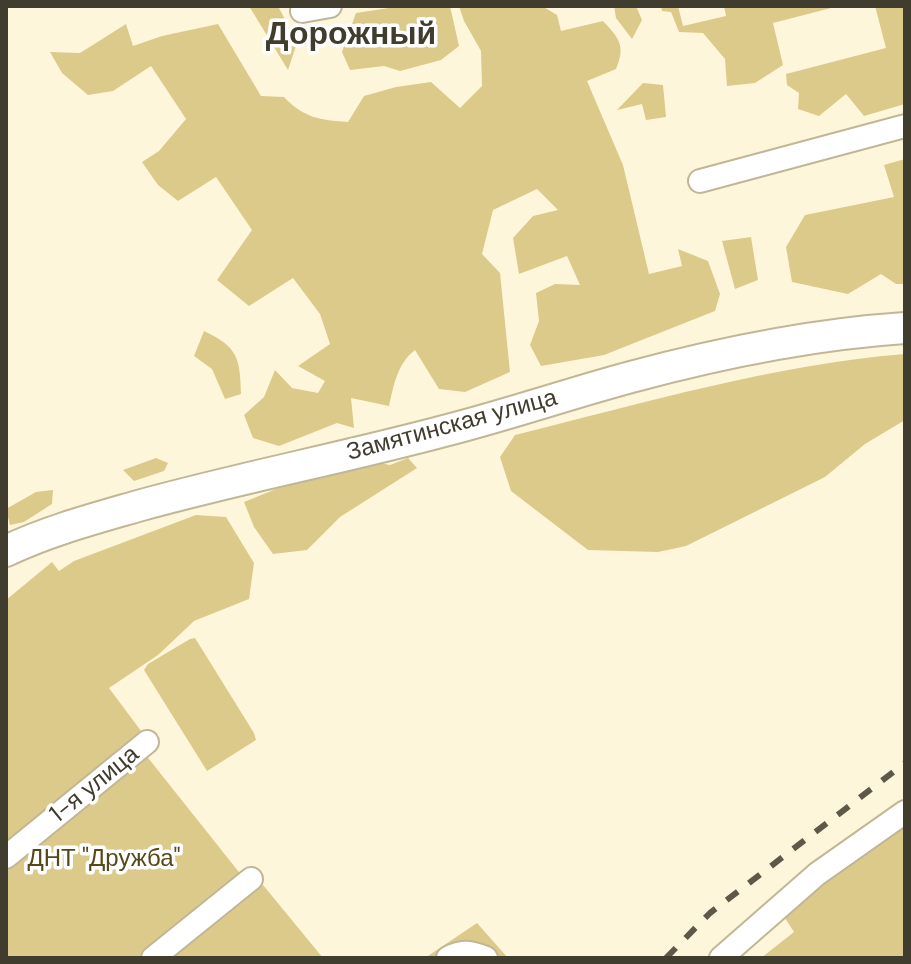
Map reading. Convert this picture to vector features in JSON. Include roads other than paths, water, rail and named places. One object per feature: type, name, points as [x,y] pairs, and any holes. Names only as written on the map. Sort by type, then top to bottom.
[{"type":"street","points":[[302,11],[330,6]]},
{"type":"street","points":[[700,181],[905,126]]},
{"type":"street","name":"Замятинская улица","points":[[6,551],[81,522],[173,496],[444,431],[632,376],[777,344],[905,328]]},
{"type":"street","name":"1-я улица","points":[[6,857],[147,742]]},
{"type":"street","points":[[721,958],[817,874],[905,812]]},
{"type":"street","points":[[153,958],[251,879]]},
{"type":"street","points":[[448,958],[458,952],[471,952],[486,958]]},
{"type":"railway","points":[[666,958],[710,913],[905,763]]},
{"type":"district","name":"Дорожный","points":[[351,36]]},
{"type":"park label","name":"ДНТ \"Дружба\"","points":[[104,860]]}]
